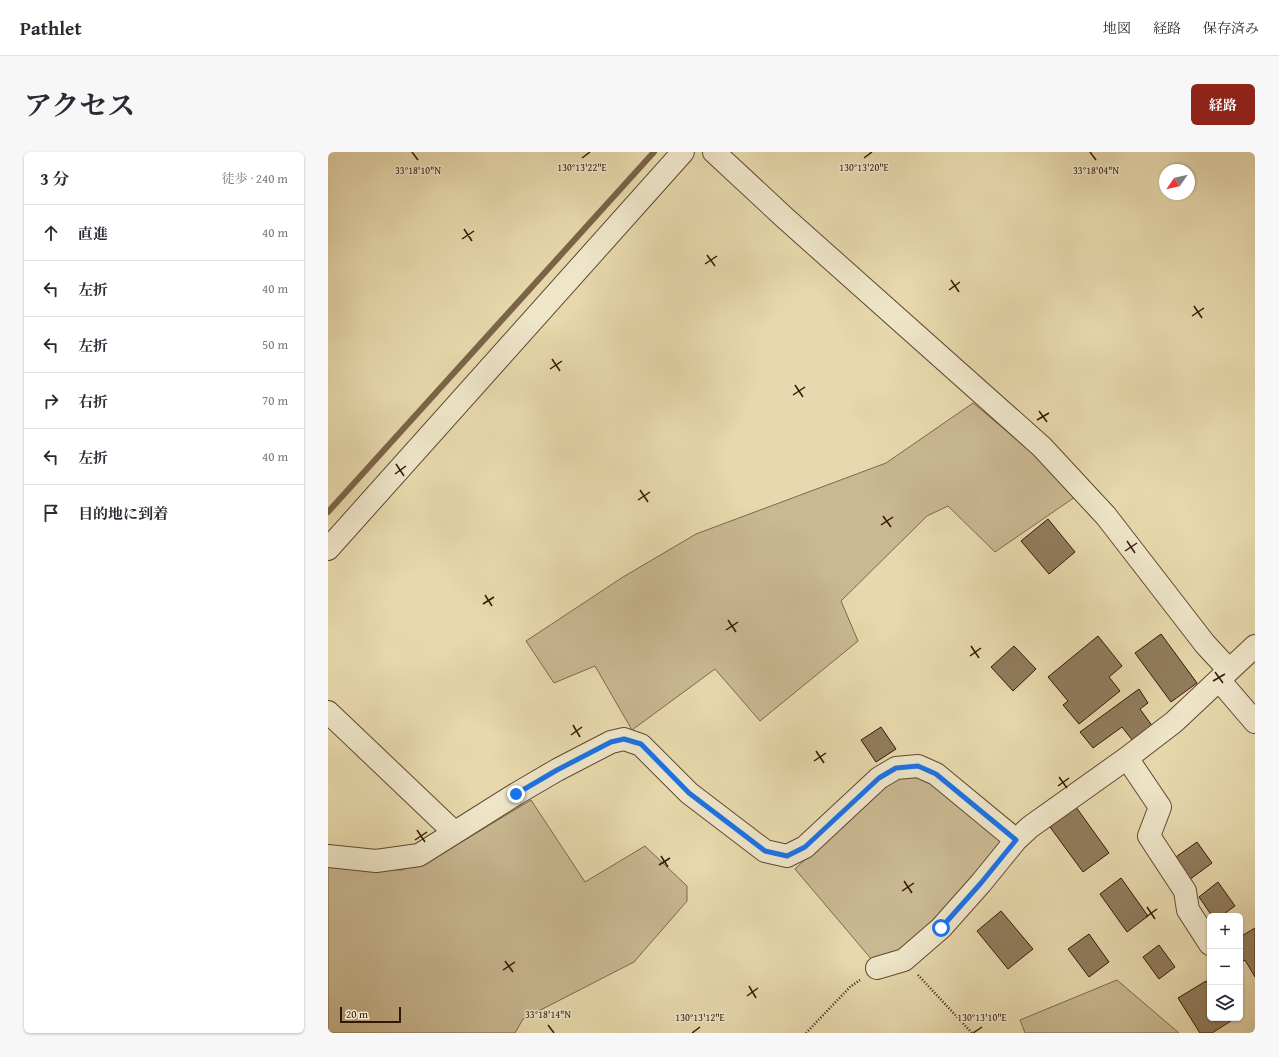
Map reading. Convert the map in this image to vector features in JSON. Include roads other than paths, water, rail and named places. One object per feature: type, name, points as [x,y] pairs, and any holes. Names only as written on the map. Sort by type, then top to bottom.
[{"type":"street","points":[[328,549],[683,152]]},
{"type":"street","points":[[714,152],[785,218],[1042,447],[1106,516],[1205,644],[1255,722]]},
{"type":"street","points":[[877,968],[904,960],[941,928],[981,883],[1016,840],[1030,827],[1127,758],[1174,722],[1255,646]]},
{"type":"street","points":[[328,712],[454,832]]},
{"type":"street","points":[[328,856],[376,861],[419,855],[454,832],[557,770],[611,742],[624,739],[641,744],[689,793],[765,851],[787,856],[805,847],[879,778],[896,768],[918,766],[936,774],[1016,840]]},
{"type":"street","points":[[1127,758],[1160,806],[1149,836],[1185,891],[1188,910],[1207,939]]},
{"type":"waterway","points":[[328,512],[654,152]]}]
